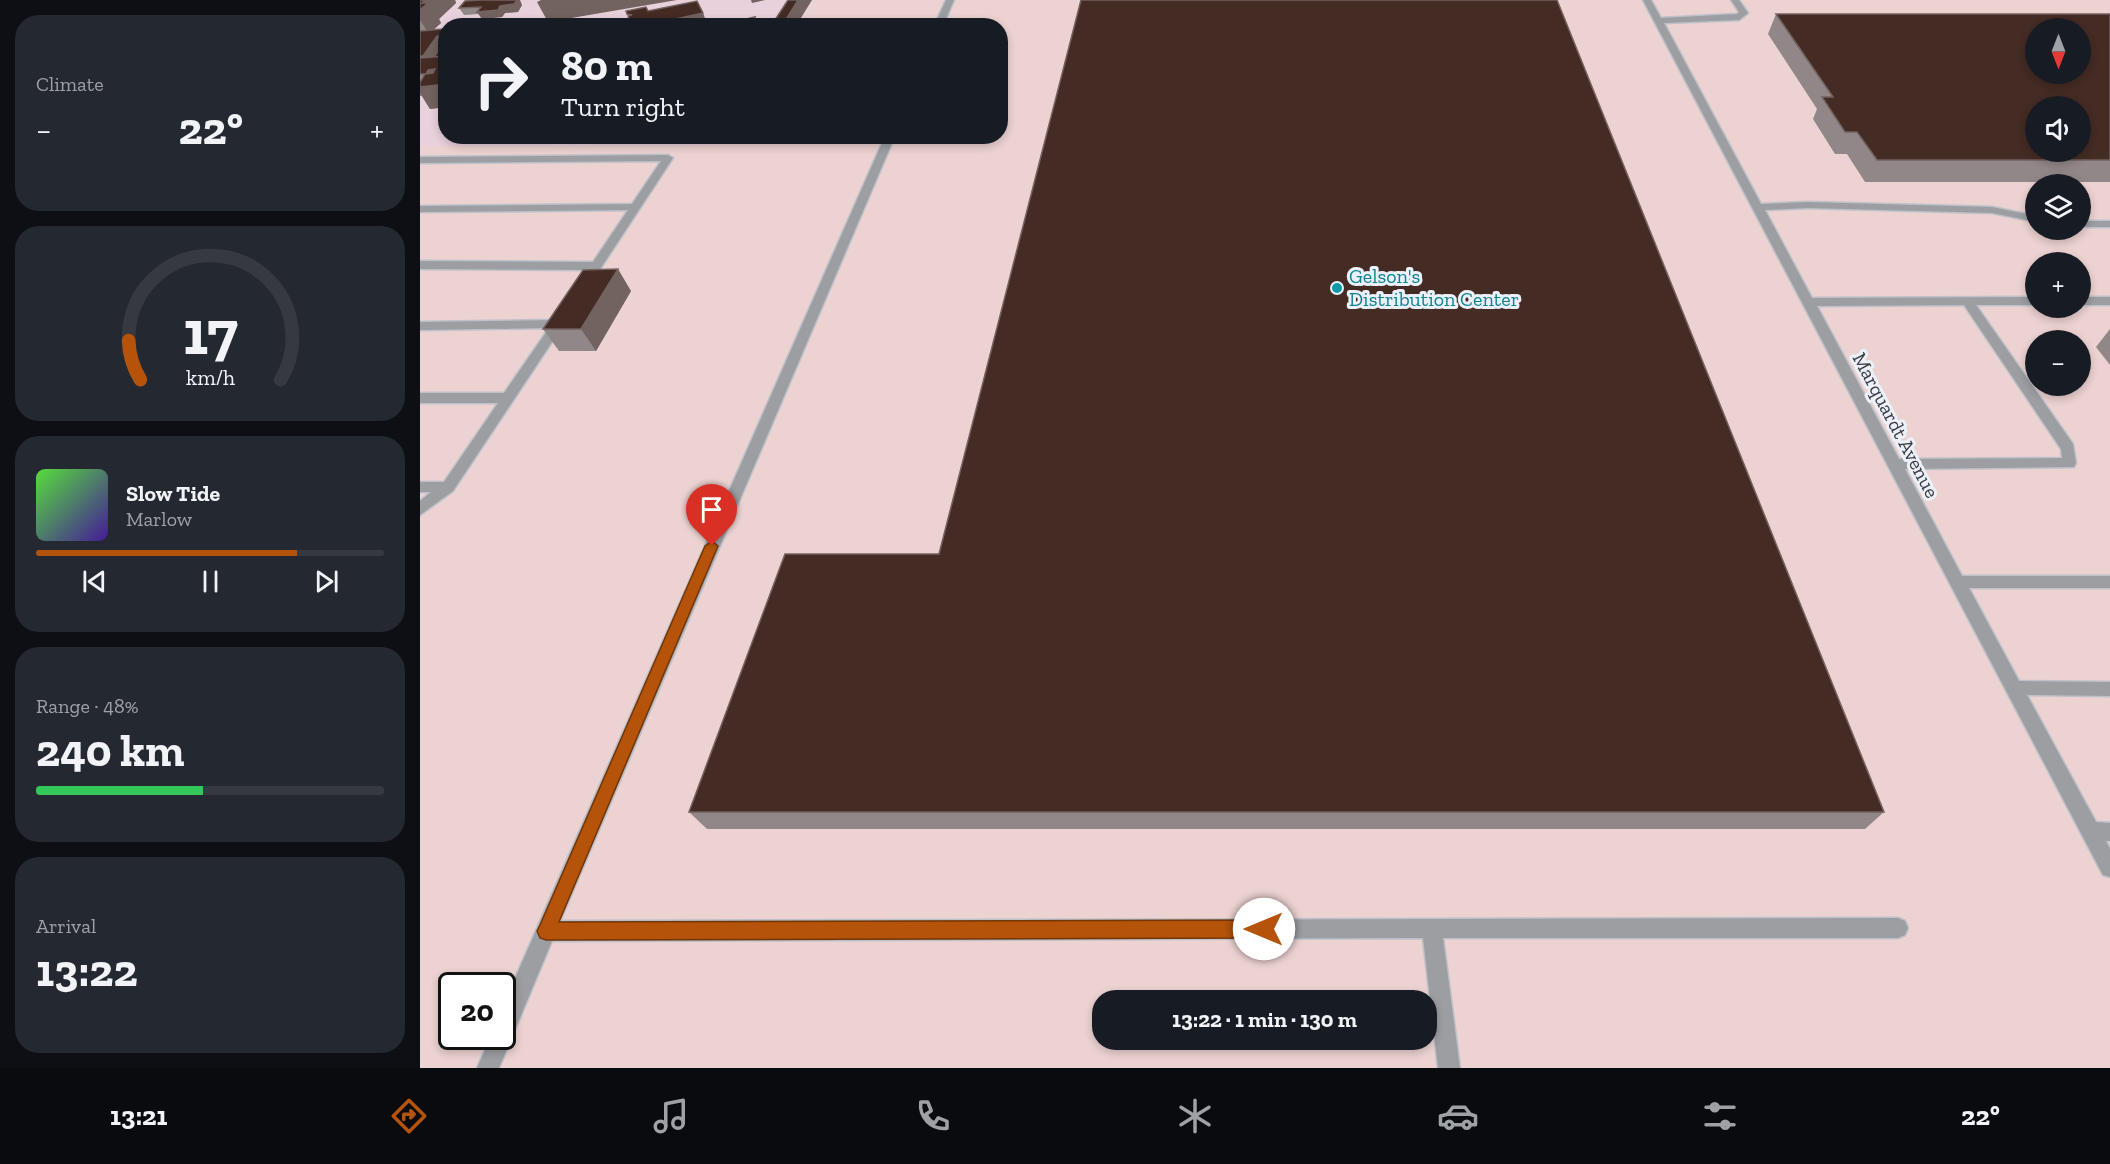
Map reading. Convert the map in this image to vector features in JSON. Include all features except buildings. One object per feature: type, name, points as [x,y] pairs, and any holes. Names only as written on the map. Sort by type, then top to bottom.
[{"type":"street","points":[[942,18],[950,0]]},
{"type":"street","name":"Marquardt Avenue","points":[[1647,0],[2110,868]]},
{"type":"street","points":[[1659,21],[1739,17],[1744,13],[1735,0]]},
{"type":"street","points":[[516,1003],[887,144]]},
{"type":"street","points":[[420,160],[668,158],[577,295]]},
{"type":"street","points":[[1758,207],[1808,205],[1992,210],[2025,217]]},
{"type":"street","points":[[420,209],[636,207]]},
{"type":"street","points":[[2091,224],[2110,224]]},
{"type":"street","points":[[420,265],[596,266]]},
{"type":"street","points":[[1809,302],[2025,301]]},
{"type":"street","points":[[2091,301],[2110,301]]},
{"type":"street","points":[[1894,464],[2068,463],[2068,447],[1968,302]]},
{"type":"street","points":[[420,326],[560,320],[448,487],[420,509]]},
{"type":"street","points":[[420,398],[507,398]]},
{"type":"street","points":[[420,487],[448,487]]},
{"type":"street","points":[[1958,582],[2110,582]]},
{"type":"street","points":[[2014,688],[2110,689]]},
{"type":"street","points":[[2091,831],[2110,832]]},
{"type":"street","points":[[1432,928],[1449,1068]]},
{"type":"street","points":[[546,931],[1898,928]]},
{"type":"street","points":[[488,1068],[496,1050]]},
{"type":"shaded area","points":[[420,0],[814,0],[802,18],[438,18],[438,144],[726,144],[420,146]]},
{"type":"shaded area","points":[[814,0],[2110,0],[2110,1068],[420,1068],[420,146],[1008,144],[1008,18],[802,18]]},
{"type":"place","name":"Gelson's Distribution Center","points":[[1337,288]]},
{"type":"route","points":[[712,546],[546,931],[1264,929]]}]
